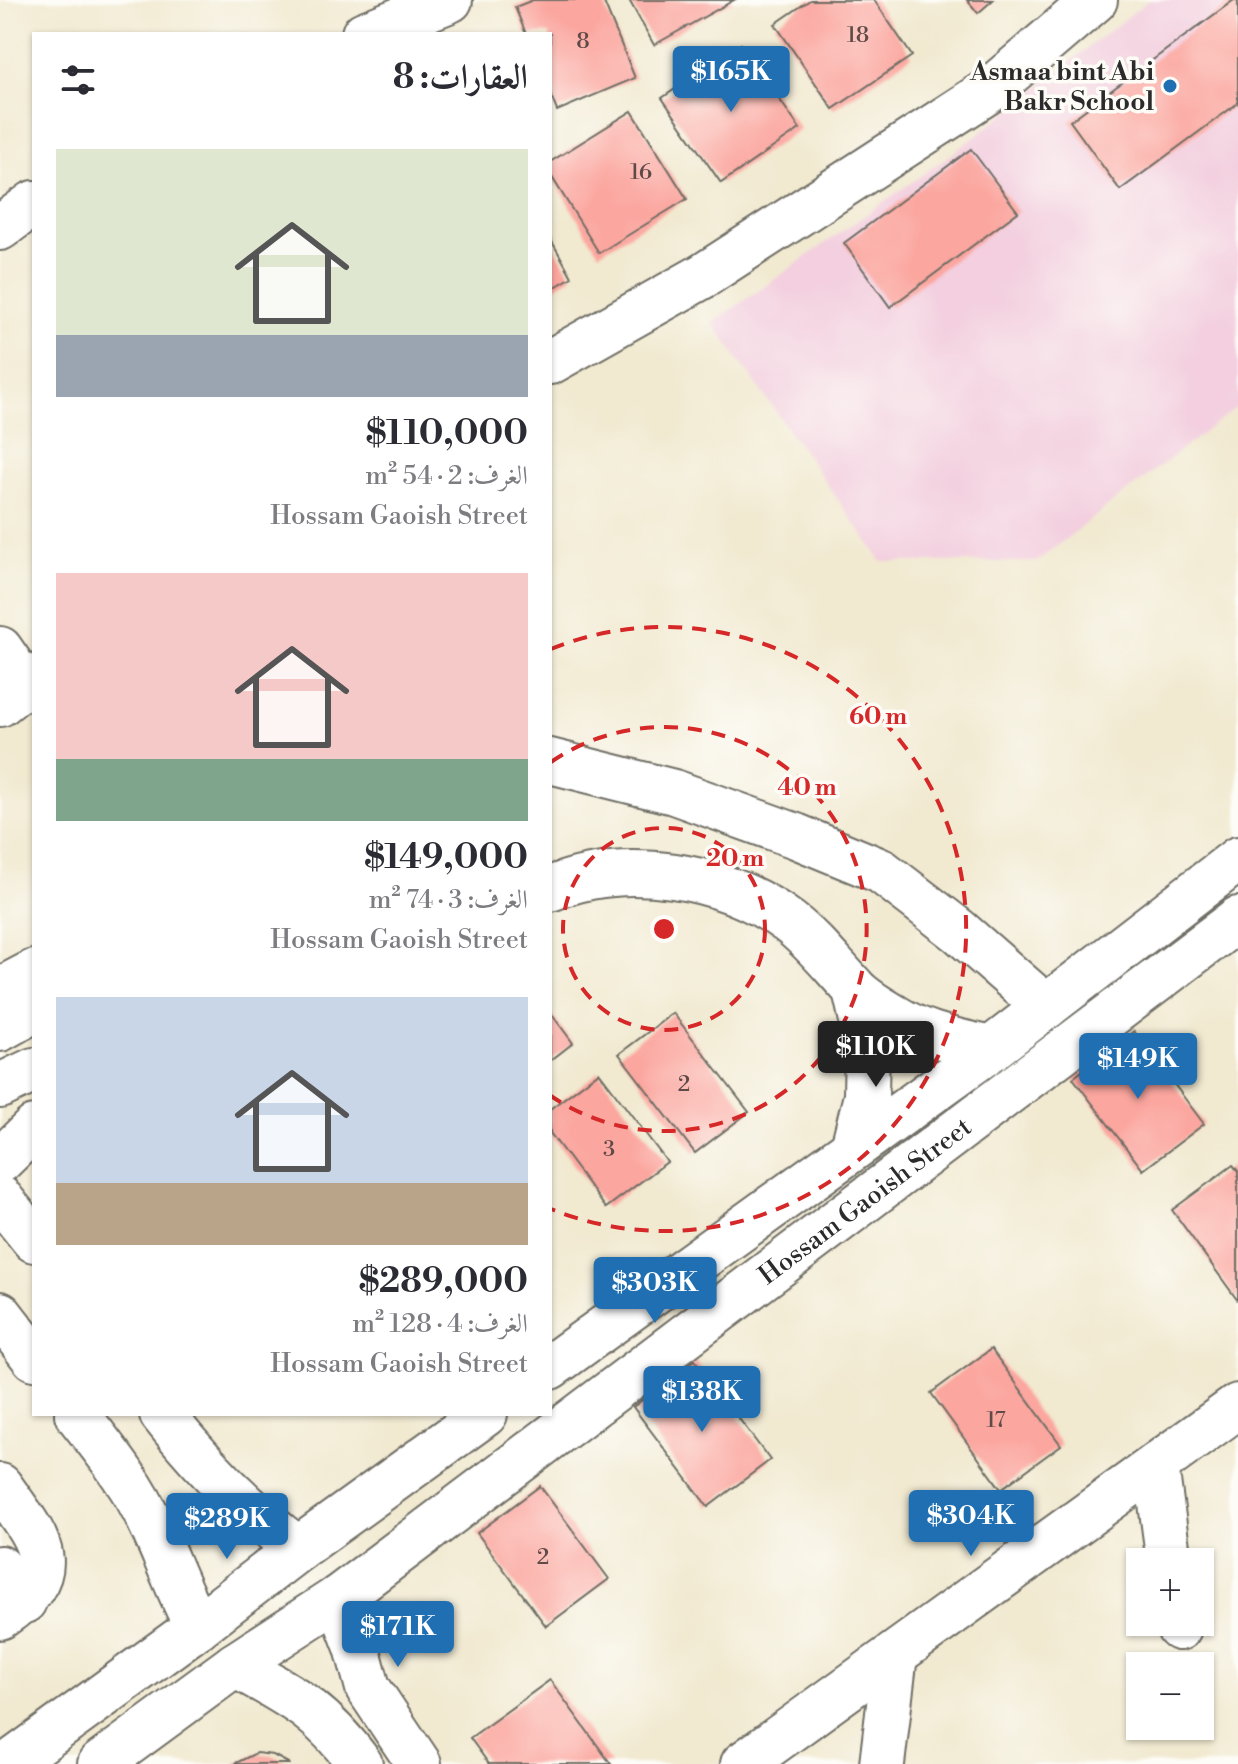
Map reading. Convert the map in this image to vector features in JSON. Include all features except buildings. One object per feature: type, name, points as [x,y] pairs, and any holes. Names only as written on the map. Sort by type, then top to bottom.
[{"type":"street","points":[[369,32],[450,0]]},
{"type":"street","points":[[552,361],[703,276],[990,90],[1095,0]]},
{"type":"street","points":[[0,228],[32,204]]},
{"type":"street","points":[[0,649],[20,688]]},
{"type":"street","points":[[552,762],[674,792],[881,871],[959,931],[1046,1007]]},
{"type":"street","name":"Hossam Gaoish Street","points":[[552,1366],[991,1049],[1238,859]]},
{"type":"street","points":[[552,888],[606,875],[654,874],[702,882],[747,897],[788,921],[825,953],[855,990],[896,1018],[942,1038],[991,1049]]},
{"type":"street","name":"Hossam Gaoish Street","points":[[100,1764],[235,1665],[338,1598],[1238,919]]},
{"type":"street","points":[[0,990],[32,973]]},
{"type":"street","points":[[853,1148],[866,1096],[867,1042],[855,990]]},
{"type":"street","points":[[0,1029],[32,1011]]},
{"type":"street","points":[[0,1086],[32,1071]]},
{"type":"street","points":[[0,1161],[32,1130]]},
{"type":"street","points":[[0,1198],[32,1238]]},
{"type":"street","points":[[667,1283],[698,1326]]},
{"type":"street","points":[[0,1314],[32,1355]]},
{"type":"street","points":[[743,1764],[1238,1406]]},
{"type":"street","points":[[79,1416],[120,1469],[152,1525],[197,1627]]},
{"type":"street","points":[[164,1416],[230,1492],[298,1549]]},
{"type":"street","points":[[7,1756],[197,1627],[298,1549],[482,1416]]},
{"type":"street","points":[[1156,1466],[1167,1548]]},
{"type":"street","points":[[0,1486],[36,1537],[41,1559],[37,1582],[8,1595]]},
{"type":"street","points":[[338,1598],[357,1647],[368,1688],[419,1764]]},
{"type":"street","points":[[882,1764],[895,1655]]},
{"type":"street","points":[[235,1665],[316,1713],[340,1737],[360,1764]]},
{"type":"shaded area","points":[[1149,0],[1238,0],[1238,406],[1036,562],[882,562],[713,323],[963,146]]},
{"type":"place","name":"Asmaa bint Abi Bakr School","points":[[1170,86]]}]
